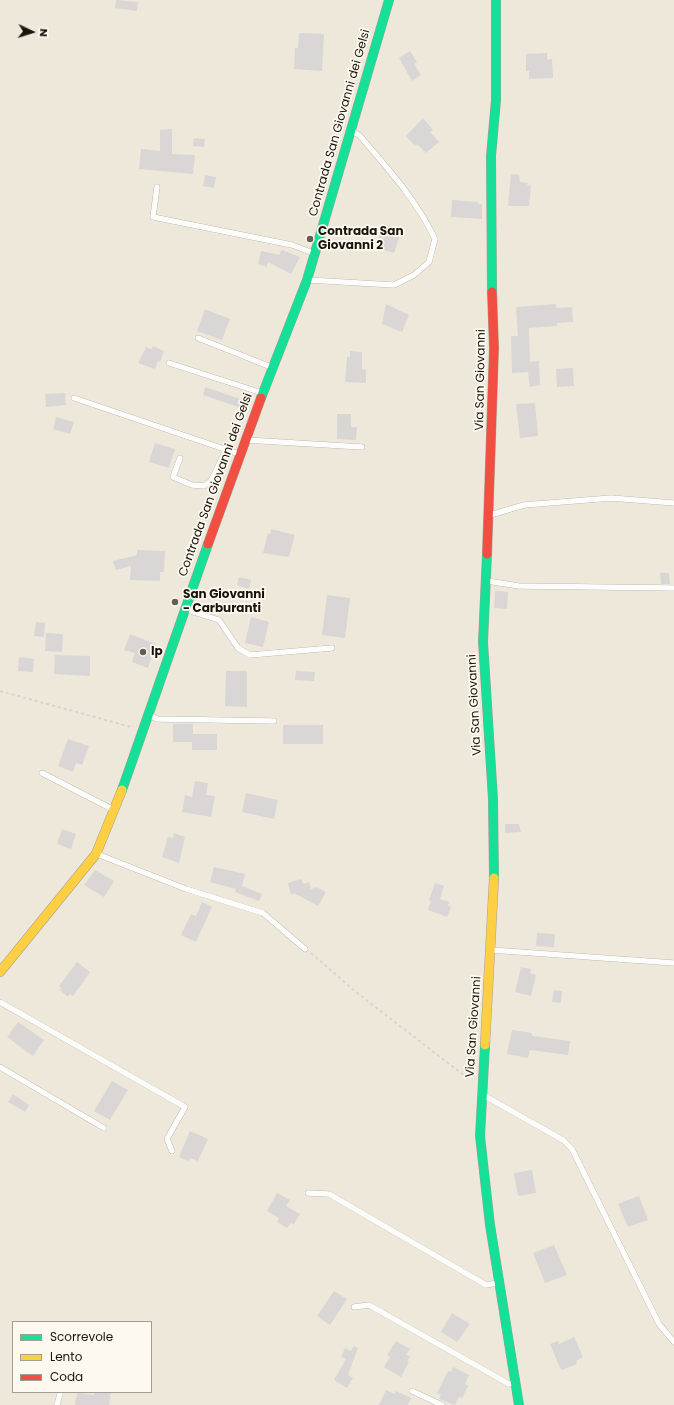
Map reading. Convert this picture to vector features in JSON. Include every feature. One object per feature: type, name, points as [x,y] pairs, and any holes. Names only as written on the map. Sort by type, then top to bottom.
[{"type":"street","name":"Contrada San Giovanni dei Gelsi","points":[[0,972],[96,854],[114,810],[144,730],[184,609],[244,440],[307,280],[389,0]]},
{"type":"street","name":"Via San Giovanni","points":[[496,0],[496,100],[492,156],[491,246],[494,348],[490,515],[483,642],[492,791],[494,869],[481,1092],[480,1136],[499,1283],[519,1405]]},
{"type":"lane","points":[[307,280],[394,285],[414,275],[429,262],[435,239],[427,221],[410,194],[360,136],[351,130]]},
{"type":"lane","points":[[157,187],[153,217],[292,246],[315,254]]},
{"type":"lane","points":[[198,338],[273,368]]},
{"type":"lane","points":[[169,363],[262,394]]},
{"type":"lane","points":[[74,398],[239,454]]},
{"type":"lane","points":[[244,440],[362,446]]},
{"type":"lane","points":[[180,458],[174,477],[192,485],[204,486],[211,481],[226,450]]},
{"type":"lane","points":[[490,515],[524,505],[611,498],[674,503]]},
{"type":"lane","points":[[486,581],[518,586],[674,588]]},
{"type":"lane","points":[[184,609],[219,620],[238,648],[250,655],[332,648]]},
{"type":"lane","points":[[149,715],[157,719],[274,721]]},
{"type":"lane","points":[[42,774],[114,810]]},
{"type":"lane","points":[[96,854],[186,889],[263,913],[305,949]]},
{"type":"lane","points":[[490,950],[674,963]]},
{"type":"lane","points":[[0,1002],[185,1107],[167,1139],[172,1151]]},
{"type":"lane","points":[[0,1067],[104,1128]]},
{"type":"lane","points":[[481,1092],[563,1140],[572,1149],[659,1324],[674,1342]]},
{"type":"lane","points":[[308,1193],[329,1194],[486,1285],[499,1283]]},
{"type":"lane","points":[[354,1307],[369,1305],[509,1384],[515,1383]]},
{"type":"lane","points":[[412,1391],[442,1405]]},
{"type":"lane","points":[[57,1405],[60,1394]]},
{"type":"path","points":[[0,691],[85,716],[144,730]]},
{"type":"path","points":[[305,949],[356,992],[481,1092]]},
{"type":"building","points":[[116,0],[138,2],[137,11],[115,8]]},
{"type":"building","points":[[299,33],[324,34],[322,71],[294,69],[295,48],[298,48]]},
{"type":"building","points":[[410,51],[417,62],[414,64],[421,75],[412,81],[399,58]]},
{"type":"building","points":[[547,53],[547,60],[552,59],[553,78],[529,79],[529,71],[526,71],[526,54]]},
{"type":"building","points":[[423,118],[433,130],[430,132],[439,142],[426,153],[417,144],[415,146],[406,136]]},
{"type":"building","points":[[172,129],[172,154],[195,155],[193,174],[139,169],[141,149],[160,151],[160,130]]},
{"type":"building","points":[[194,138],[205,139],[204,147],[193,146]]},
{"type":"building","points":[[511,174],[519,175],[520,182],[528,183],[527,185],[531,186],[529,206],[508,206]]},
{"type":"building","points":[[205,175],[216,177],[214,188],[203,186]]},
{"type":"building","points":[[452,200],[478,202],[478,204],[482,204],[482,219],[451,217]]},
{"type":"building","points":[[384,224],[402,229],[394,253],[381,249],[382,246],[376,243]]},
{"type":"building","points":[[282,250],[300,257],[291,274],[268,262],[267,267],[258,264],[261,251],[279,255]]},
{"type":"building","points":[[386,304],[409,315],[402,332],[382,324]]},
{"type":"building","points":[[556,304],[556,308],[572,307],[573,322],[557,323],[557,326],[529,328],[530,362],[539,361],[540,385],[530,387],[528,372],[512,373],[511,336],[518,336],[516,307]]},
{"type":"building","points":[[205,309],[230,319],[222,340],[197,331]]},
{"type":"building","points":[[153,346],[164,351],[160,362],[158,361],[155,369],[138,363],[146,347],[152,349]]},
{"type":"building","points":[[350,351],[362,352],[362,369],[366,370],[366,383],[345,382],[347,357],[350,357]]},
{"type":"building","points":[[573,368],[574,386],[557,387],[556,369]]},
{"type":"building","points":[[205,387],[243,400],[241,408],[203,395]]},
{"type":"building","points":[[65,393],[66,405],[46,407],[45,394]]},
{"type":"building","points":[[535,403],[538,436],[520,438],[516,404]]},
{"type":"building","points":[[337,414],[351,414],[351,427],[357,427],[356,440],[337,439]]},
{"type":"building","points":[[56,417],[74,422],[70,434],[53,429]]},
{"type":"building","points":[[155,443],[175,449],[169,468],[149,462]]},
{"type":"building","points":[[271,529],[295,535],[289,557],[263,553],[268,533],[270,534]]},
{"type":"building","points":[[137,550],[165,551],[164,572],[160,572],[160,581],[130,580],[131,566],[116,570],[113,561],[137,555]]},
{"type":"building","points":[[660,573],[669,573],[670,584],[661,584]]},
{"type":"building","points":[[239,577],[251,580],[249,589],[237,585]]},
{"type":"building","points":[[495,591],[508,592],[507,609],[494,608]]},
{"type":"building","points":[[327,595],[350,598],[345,638],[322,635]]},
{"type":"building","points":[[251,617],[269,622],[263,647],[245,643]]},
{"type":"building","points":[[36,622],[45,623],[44,637],[34,636]]},
{"type":"building","points":[[46,633],[63,634],[62,652],[45,651]]},
{"type":"building","points":[[130,634],[156,644],[148,668],[132,662],[135,653],[124,650]]},
{"type":"building","points":[[55,655],[90,656],[90,676],[54,674]]},
{"type":"building","points":[[19,657],[34,659],[33,672],[18,671]]},
{"type":"building","points":[[226,671],[247,671],[247,707],[225,706]]},
{"type":"building","points":[[296,671],[315,672],[314,681],[295,680]]},
{"type":"building","points":[[173,724],[193,724],[193,734],[217,734],[217,750],[192,750],[192,742],[173,742]]},
{"type":"building","points":[[283,725],[323,725],[323,744],[283,744]]},
{"type":"building","points":[[68,739],[89,746],[82,765],[76,763],[73,772],[58,766]]},
{"type":"building","points":[[195,781],[208,783],[206,795],[215,796],[211,817],[182,812],[185,795],[192,797]]},
{"type":"building","points":[[246,793],[278,800],[274,819],[242,812]]},
{"type":"building","points":[[505,824],[519,824],[521,832],[505,833]]},
{"type":"building","points":[[62,829],[76,834],[71,849],[57,844]]},
{"type":"building","points":[[174,833],[185,837],[179,863],[162,857],[168,837],[173,838]]},
{"type":"building","points":[[214,867],[245,874],[242,886],[262,894],[259,901],[235,892],[236,889],[210,882]]},
{"type":"building","points":[[95,870],[114,881],[104,897],[84,885]]},
{"type":"building","points":[[301,879],[303,884],[309,882],[311,889],[317,887],[326,892],[318,906],[294,893],[291,895],[288,883]]},
{"type":"building","points":[[435,883],[444,886],[440,899],[449,902],[448,906],[451,907],[447,917],[428,910],[431,901],[429,900]]},
{"type":"building","points":[[202,902],[212,907],[196,942],[181,935],[191,914],[196,916]]},
{"type":"building","points":[[537,933],[555,934],[554,947],[536,946]]},
{"type":"building","points":[[77,962],[90,972],[73,996],[70,994],[68,997],[60,990],[61,988],[59,986]]},
{"type":"building","points":[[521,967],[531,969],[530,973],[536,975],[531,996],[515,992]]},
{"type":"building","points":[[554,990],[562,991],[561,1003],[552,1002]]},
{"type":"building","points":[[18,1022],[44,1040],[33,1056],[7,1037]]},
{"type":"building","points":[[512,1030],[532,1033],[532,1036],[570,1041],[568,1055],[530,1050],[528,1058],[507,1054]]},
{"type":"building","points":[[112,1081],[128,1090],[110,1120],[94,1111]]},
{"type":"building","points":[[13,1094],[29,1105],[25,1112],[8,1102]]},
{"type":"building","points":[[190,1131],[208,1139],[198,1161],[190,1158],[189,1161],[179,1157]]},
{"type":"building","points":[[532,1170],[536,1193],[518,1196],[514,1173]]},
{"type":"building","points":[[277,1193],[290,1200],[286,1206],[300,1214],[294,1224],[291,1223],[287,1228],[277,1222],[279,1218],[267,1211]]},
{"type":"building","points":[[639,1196],[648,1220],[628,1227],[618,1204]]},
{"type":"building","points":[[554,1245],[567,1275],[545,1283],[533,1253]]},
{"type":"building","points":[[334,1291],[347,1299],[330,1325],[317,1316]]},
{"type":"building","points":[[452,1313],[470,1324],[457,1342],[441,1332]]},
{"type":"building","points":[[574,1337],[583,1357],[576,1361],[577,1364],[561,1370],[550,1344],[558,1341],[559,1344]]},
{"type":"building","points":[[396,1341],[410,1349],[406,1355],[410,1356],[407,1361],[409,1362],[401,1377],[384,1367],[390,1357],[387,1355]]},
{"type":"building","points":[[354,1346],[358,1348],[348,1375],[353,1378],[347,1388],[334,1380],[346,1359],[341,1357],[345,1348],[351,1351]]},
{"type":"building","points":[[453,1367],[469,1375],[465,1384],[468,1386],[462,1398],[459,1397],[455,1405],[439,1399],[441,1395],[437,1393],[448,1371],[451,1372]]},
{"type":"building","points":[[386,1390],[395,1394],[396,1391],[411,1398],[408,1405],[379,1405]]},
{"type":"building","points":[[77,1393],[94,1395],[95,1393],[111,1393],[109,1405],[75,1405]]},
{"type":"traffic: fast","points":[[261,398],[307,280],[389,0]]},
{"type":"traffic: fast","points":[[492,292],[491,156],[496,100],[496,0]]},
{"type":"traffic: fast","points":[[122,790],[208,544]]},
{"type":"traffic: fast","points":[[487,554],[483,642],[493,799],[494,878]]},
{"type":"traffic: fast","points":[[485,1045],[480,1136],[490,1225],[519,1405]]},
{"type":"traffic: slow","points":[[0,972],[96,854],[122,790]]},
{"type":"traffic: slow","points":[[485,1045],[494,878]]},
{"type":"traffic: jam","points":[[487,554],[494,348],[492,292]]},
{"type":"traffic: jam","points":[[208,544],[261,398]]},
{"type":"place","name":"Contrada San Giovanni 2","points":[[310,239]]},
{"type":"place","name":"San Giovanni - Carburanti","points":[[175,602]]},
{"type":"place","name":"Ip","points":[[143,652]]}]
